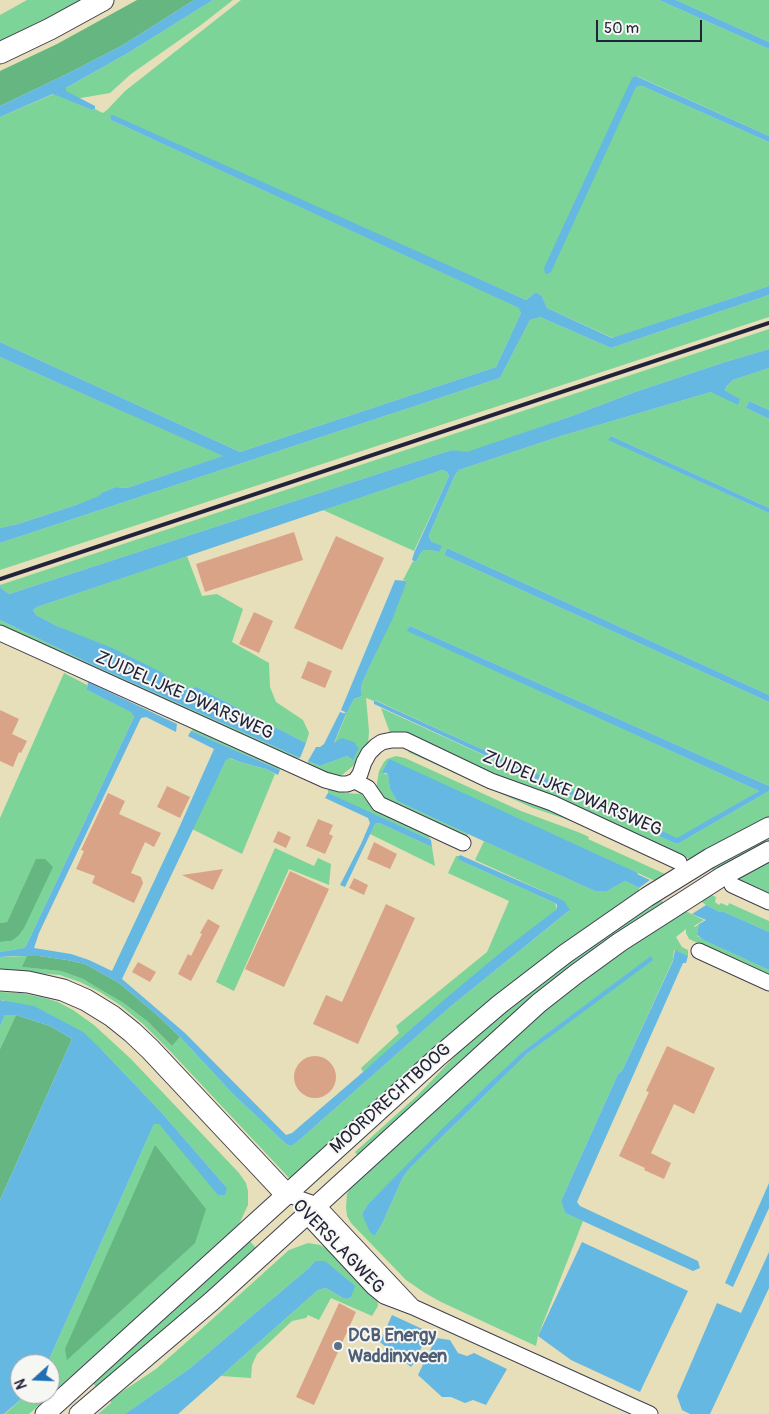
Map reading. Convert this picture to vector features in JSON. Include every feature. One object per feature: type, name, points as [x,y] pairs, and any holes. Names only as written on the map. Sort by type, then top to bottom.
[{"type":"highway","points":[[0,53],[50,30],[103,0]]},
{"type":"highway","points":[[0,980],[39,984],[63,990],[90,1002],[117,1019],[154,1054],[286,1194]]},
{"type":"main road","name":"MOORDRECHTBOOG","points":[[45,1414],[438,1056],[500,1004],[537,975],[647,897],[710,858],[769,827]]},
{"type":"main road","name":"MOORDRECHTBOOG","points":[[79,1414],[185,1324],[539,1003],[620,942],[723,876],[769,851]]},
{"type":"main road","name":"OVERSLAGWEG","points":[[286,1194],[312,1210]]},
{"type":"street","name":"ZUIDELIJKE DWARSWEG","points":[[0,633],[325,780],[340,784],[355,781],[369,753],[376,746],[382,742],[405,740],[491,781],[552,803],[679,862]]},
{"type":"street","points":[[355,781],[368,788],[379,804],[463,843]]},
{"type":"street","points":[[732,886],[769,902]]},
{"type":"street","points":[[699,951],[769,982]]},
{"type":"street","name":"OVERSLAGWEG","points":[[312,1210],[377,1290],[388,1298],[413,1307],[650,1414]]},
{"type":"green space","points":[[27,0],[84,0],[0,43],[0,15]]},
{"type":"green space","points":[[137,0],[194,0],[123,45],[0,106],[0,71],[57,44]]},
{"type":"green space","points":[[213,0],[233,0],[131,74],[110,93],[75,99],[61,91],[128,53]]},
{"type":"green space","points":[[241,0],[659,0],[769,49],[769,136],[637,76],[636,87],[642,86],[769,142],[769,286],[613,338],[547,308],[542,296],[536,292],[526,300],[110,116],[111,120],[520,308],[521,313],[496,367],[240,452],[0,342],[0,117],[54,94],[103,113],[125,91]]},
{"type":"green space","points":[[676,0],[769,0],[769,42]]},
{"type":"green space","points":[[769,295],[769,317],[0,570],[0,543],[500,378],[530,320],[540,317],[611,348]]},
{"type":"green space","points":[[769,329],[769,349],[635,392],[467,453],[452,450],[9,594],[1,588],[0,585]]},
{"type":"green space","points":[[0,357],[224,456],[127,488],[116,487],[103,492],[100,496],[76,505],[0,528]]},
{"type":"green space","points":[[769,368],[769,410],[749,401],[746,408],[769,419],[769,508],[611,436],[609,440],[769,513],[769,695],[447,548],[444,555],[769,702],[769,786],[410,626],[408,631],[759,791],[677,839],[375,700],[366,698],[369,731],[368,745],[353,766],[342,775],[335,777],[309,767],[308,761],[320,766],[347,756],[353,760],[334,744],[346,715],[344,714],[345,712],[347,713],[354,699],[362,696],[361,686],[407,581],[403,580],[413,561],[416,562],[424,550],[439,552],[429,535],[455,475],[459,470],[561,436],[711,392],[725,391],[726,387],[733,380]]},
{"type":"green space","points":[[442,470],[447,472],[449,476],[414,551],[323,510]]},
{"type":"green space","points":[[187,556],[202,596],[217,594],[243,609],[232,642],[269,663],[270,687],[276,702],[303,720],[309,733],[306,743],[197,687],[179,689],[172,686],[166,675],[57,626],[36,615],[33,610],[37,607]]},
{"type":"green space","points":[[0,620],[95,666],[300,758],[293,759],[0,628]]},
{"type":"green space","points":[[64,673],[87,685],[87,690],[132,712],[134,717],[26,946],[0,952],[0,942],[11,941],[36,860],[7,922],[0,923],[0,818]]},
{"type":"green space","points":[[381,708],[677,844],[769,791],[769,817],[689,859],[480,768],[390,733]]},
{"type":"green space","points":[[193,729],[277,764],[280,770],[191,731]]},
{"type":"green space","points":[[409,750],[545,806],[671,866],[578,823],[533,808],[408,752]]},
{"type":"green space","points":[[396,756],[405,758],[521,811],[578,832],[589,837],[588,839],[665,874],[653,880],[389,760],[383,773],[388,775],[390,789],[397,801],[468,834],[466,839],[386,801],[376,789],[379,771],[387,759]]},
{"type":"green space","points":[[229,758],[266,769],[275,774],[242,854],[192,829],[226,760]]},
{"type":"green space","points":[[332,789],[346,793],[361,794],[372,807],[425,830],[431,840],[328,794],[328,790]]},
{"type":"green space","points":[[379,823],[432,847],[435,866],[370,834],[375,824]]},
{"type":"green space","points":[[769,835],[769,842],[716,871],[709,868]]},
{"type":"green space","points":[[484,841],[595,891],[607,891],[625,881],[639,888],[639,893],[291,1180],[169,1050],[143,1024],[120,1005],[80,982],[60,975],[22,972],[0,974],[0,957],[27,956],[23,967],[61,971],[83,979],[102,989],[147,1021],[172,1046],[180,1037],[233,1094],[286,1144],[291,1146],[450,1007],[569,911],[554,896],[475,860]]},
{"type":"green space","points":[[275,848],[314,866],[318,858],[331,864],[329,885],[289,869],[234,991],[216,982]]},
{"type":"green space","points":[[456,856],[459,856],[459,860],[555,903],[557,909],[363,1072],[361,1068],[399,1033],[396,1026],[487,952],[509,901],[448,873]]},
{"type":"green space","points":[[36,859],[45,859],[53,867],[24,928],[11,941],[0,942],[0,923],[7,922]]},
{"type":"green space","points":[[769,860],[769,895],[735,879]]},
{"type":"green space","points":[[709,894],[716,897],[715,902],[719,905],[721,903],[728,906],[729,903],[769,921],[769,932],[722,911],[720,912],[699,900]]},
{"type":"green space","points":[[659,899],[665,903],[358,1156],[355,1152],[418,1095],[471,1039],[546,978]]},
{"type":"green space","points":[[683,910],[704,920],[694,926],[699,924],[697,936],[769,970],[769,976],[689,939],[686,929],[676,937],[682,947],[688,950],[688,956],[674,950],[673,960],[622,1071],[618,1074],[561,1201],[565,1213],[583,1221],[538,1336],[536,1346],[441,1302],[406,1280],[351,1223],[347,1216],[347,1194],[351,1186],[511,1038],[594,970]],"holes":[[[651,957],[528,1053],[410,1168],[403,1177],[375,1236],[362,1214],[368,1204],[522,1052]]]},
{"type":"green space","points":[[27,956],[39,956],[85,964],[119,983],[180,1037],[172,1046],[147,1021],[122,1002],[83,979],[61,971],[22,967]]},
{"type":"green space","points":[[0,992],[21,993],[45,998],[73,1010],[94,1025],[131,1059],[239,1173],[246,1183],[248,1191],[248,1205],[235,1230],[60,1386],[60,1354],[51,1354],[154,1124],[159,1124],[227,1188],[162,1113],[102,1050],[0,1000]]},
{"type":"green space","points":[[5,1015],[16,1015],[0,1049],[0,1026]]},
{"type":"green space","points":[[16,1015],[50,1026],[72,1039],[0,1200],[0,1049]]},
{"type":"green space","points":[[155,1145],[206,1209],[195,1243],[67,1360],[65,1349]]},
{"type":"green space","points":[[248,1239],[256,1248],[178,1320],[97,1388],[92,1382]]},
{"type":"green space","points":[[308,1243],[320,1245],[331,1251],[377,1297],[378,1306],[372,1316],[331,1298],[319,1320],[308,1315],[306,1318],[292,1321],[257,1354],[252,1365],[251,1378],[221,1376],[318,1290],[326,1288],[343,1298],[351,1297],[315,1261],[189,1369],[125,1414],[98,1414],[111,1403],[111,1399],[156,1369],[289,1250]]},
{"type":"green space","points":[[16,1404],[40,1404],[29,1414],[5,1414]]},
{"type":"water","points":[[194,0],[213,0],[128,53],[66,88],[66,91],[95,106],[95,109],[92,110],[53,94],[0,117],[0,106],[123,45]]},
{"type":"water","points":[[659,0],[676,0],[769,42],[769,49]]},
{"type":"water","points":[[636,76],[769,136],[769,142],[642,86],[636,87],[551,272],[547,274],[544,268],[632,78]]},
{"type":"water","points":[[113,115],[526,300],[536,292],[542,296],[547,308],[612,338],[769,286],[769,295],[611,348],[540,317],[530,320],[500,378],[0,543],[0,528],[76,505],[116,487],[127,488],[223,456],[0,357],[0,342],[240,452],[496,367],[521,313],[519,308],[111,120],[110,116]]},
{"type":"water","points":[[769,349],[769,368],[733,380],[726,387],[725,391],[740,399],[738,405],[711,392],[561,436],[459,470],[455,475],[429,535],[432,542],[442,546],[439,552],[424,550],[416,562],[412,560],[414,553],[449,476],[447,472],[442,470],[37,607],[33,610],[36,615],[57,626],[112,648],[159,671],[166,675],[172,686],[179,689],[197,687],[306,743],[300,758],[95,666],[0,620],[0,584],[1,588],[9,594],[452,450],[467,452],[635,392]]},
{"type":"water","points":[[749,401],[769,410],[769,419],[746,408]]},
{"type":"water","points":[[611,436],[769,508],[769,513],[608,440]]},
{"type":"water","points":[[447,548],[769,695],[769,702],[444,555]]},
{"type":"water","points":[[395,580],[407,581],[392,620],[361,686],[362,696],[354,699],[347,713],[341,710]]},
{"type":"water","points":[[410,626],[769,786],[769,791],[677,844],[668,840],[374,704],[374,700],[677,838],[759,791],[407,631]]},
{"type":"water","points":[[88,682],[177,724],[176,732],[146,717],[141,718],[39,933],[34,948],[71,954],[112,971],[214,749],[188,736],[191,731],[280,770],[278,775],[266,769],[230,758],[226,760],[122,979],[185,1033],[286,1135],[292,1133],[445,999],[557,909],[555,903],[459,860],[460,855],[564,901],[570,910],[450,1007],[296,1143],[291,1146],[286,1144],[233,1094],[180,1037],[119,983],[85,964],[67,960],[39,956],[0,957],[0,952],[26,946],[134,717],[131,712],[87,690]]},
{"type":"water","points":[[340,712],[346,714],[334,743],[342,738],[356,743],[356,746],[359,748],[353,760],[347,756],[320,766],[308,761],[316,747],[324,744]]},
{"type":"water","points":[[389,759],[650,880],[639,888],[625,881],[607,891],[595,891],[468,834],[397,801],[390,789],[388,775],[382,773]]},
{"type":"water","points":[[328,793],[431,840],[432,847],[379,823],[375,824],[345,887],[340,885],[370,823],[368,818],[325,798]]},
{"type":"water","points":[[706,905],[769,932],[769,970],[697,935],[699,924],[706,920],[692,914]]},
{"type":"water","points":[[675,950],[688,956],[686,963],[683,963],[577,1202],[580,1206],[698,1261],[700,1268],[693,1271],[565,1213],[561,1201],[618,1074],[622,1071],[673,961]]},
{"type":"water","points":[[651,956],[653,960],[528,1053],[410,1168],[403,1177],[375,1236],[370,1232],[362,1214],[368,1204],[444,1127],[522,1052]]},
{"type":"water","points":[[0,1000],[34,1006],[83,1032],[162,1113],[227,1188],[225,1195],[218,1195],[159,1124],[154,1124],[51,1354],[10,1354],[10,1404],[16,1404],[4,1414],[0,1414],[0,1200],[72,1039],[50,1026],[16,1015],[5,1015],[0,1026]]},
{"type":"water","points":[[769,1183],[769,1208],[733,1287],[725,1283]]},
{"type":"water","points":[[582,1242],[688,1291],[640,1392],[571,1360],[538,1336]]},
{"type":"water","points":[[769,1252],[769,1288],[710,1414],[690,1414],[682,1410],[677,1396],[717,1303],[741,1313]]},
{"type":"water","points":[[315,1261],[325,1261],[355,1286],[351,1297],[343,1298],[326,1288],[318,1290],[178,1414],[125,1414],[189,1369]]},
{"type":"water","points":[[392,1315],[429,1332],[411,1367],[380,1342]]},
{"type":"water","points":[[436,1338],[450,1340],[458,1353],[467,1356],[474,1353],[507,1369],[486,1405],[473,1400],[465,1403],[451,1397],[442,1397],[418,1375]]},
{"type":"building","points":[[294,532],[303,560],[205,592],[196,564]]},
{"type":"building","points":[[336,536],[384,558],[342,650],[294,628]]},
{"type":"building","points":[[254,612],[273,621],[259,653],[239,644]]},
{"type":"building","points":[[308,661],[332,671],[325,688],[301,678]]},
{"type":"building","points":[[0,710],[19,719],[12,734],[27,741],[21,753],[19,752],[13,767],[0,761]]},
{"type":"building","points":[[167,786],[190,797],[180,818],[157,807]]},
{"type":"building","points":[[108,793],[125,801],[119,814],[161,833],[154,847],[145,842],[131,873],[141,877],[143,883],[134,903],[92,883],[95,876],[76,869],[84,851],[81,850]]},
{"type":"building","points":[[318,819],[333,825],[329,834],[333,836],[325,854],[306,846]]},
{"type":"building","points":[[278,831],[291,837],[286,848],[273,842]]},
{"type":"building","points":[[374,842],[397,854],[390,869],[367,859]]},
{"type":"building","points":[[223,869],[213,890],[182,875]]},
{"type":"building","points":[[290,871],[329,889],[284,987],[245,969]]},
{"type":"building","points":[[354,878],[368,885],[364,895],[349,888]]},
{"type":"building","points":[[386,904],[415,918],[358,1044],[313,1024],[326,995],[342,1002]]},
{"type":"building","points":[[208,919],[220,926],[191,981],[178,974],[188,954],[191,956]]},
{"type":"building","points":[[138,962],[156,972],[150,982],[132,972]]},
{"type":"building","points":[[667,1046],[715,1068],[694,1114],[674,1104],[651,1153],[671,1163],[664,1179],[619,1156],[649,1092],[646,1091]]},
{"type":"building","points":[[311,1056],[319,1056],[330,1062],[336,1077],[330,1092],[319,1098],[311,1098],[300,1092],[294,1081],[294,1073],[300,1062]]},
{"type":"building","points":[[339,1303],[356,1312],[314,1405],[296,1397]]},
{"type":"railway","points":[[0,579],[769,323]]},
{"type":"place","name":"DCB Energy Waddinxveen","points":[[338,1346]]}]
